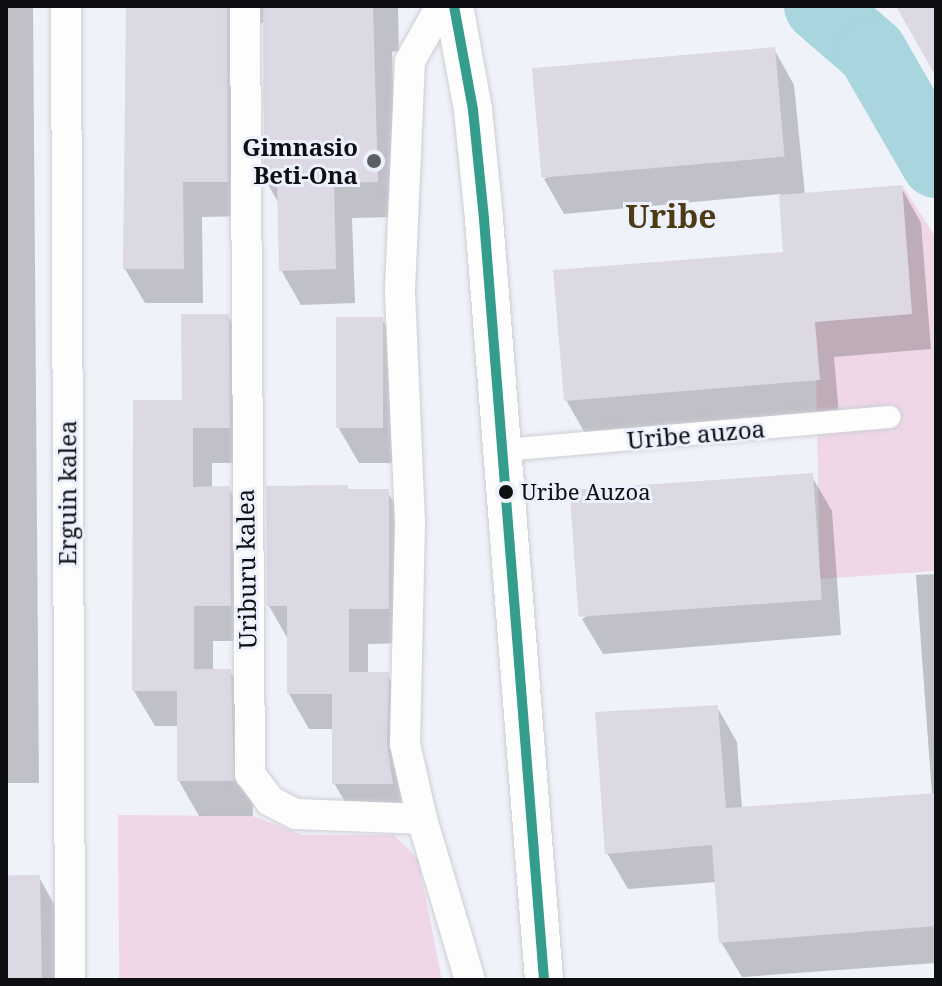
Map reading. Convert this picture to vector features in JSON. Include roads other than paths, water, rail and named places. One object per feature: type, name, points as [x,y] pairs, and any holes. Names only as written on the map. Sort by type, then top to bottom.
[{"type":"street","name":"Erguin kalea","points":[[66,6],[70,980]]},
{"type":"street","name":"Uriburu kalea","points":[[245,6],[250,774],[270,801],[296,814],[422,819]]},
{"type":"street","points":[[441,6],[410,61],[400,289],[410,522],[405,744],[422,819],[470,980]]},
{"type":"street","points":[[454,6],[473,110],[544,980]]},
{"type":"street","name":"Uribe auzoa","points":[[503,450],[890,417]]},
{"type":"waterway","points":[[819,6],[872,52],[936,163]]},
{"type":"place","name":"Gimnasio Beti-Ona","points":[[374,161]]},
{"type":"place","name":"Uribe Auzoa","points":[[506,492]]},
{"type":"district","name":"Uribe","points":[[671,216]]}]
